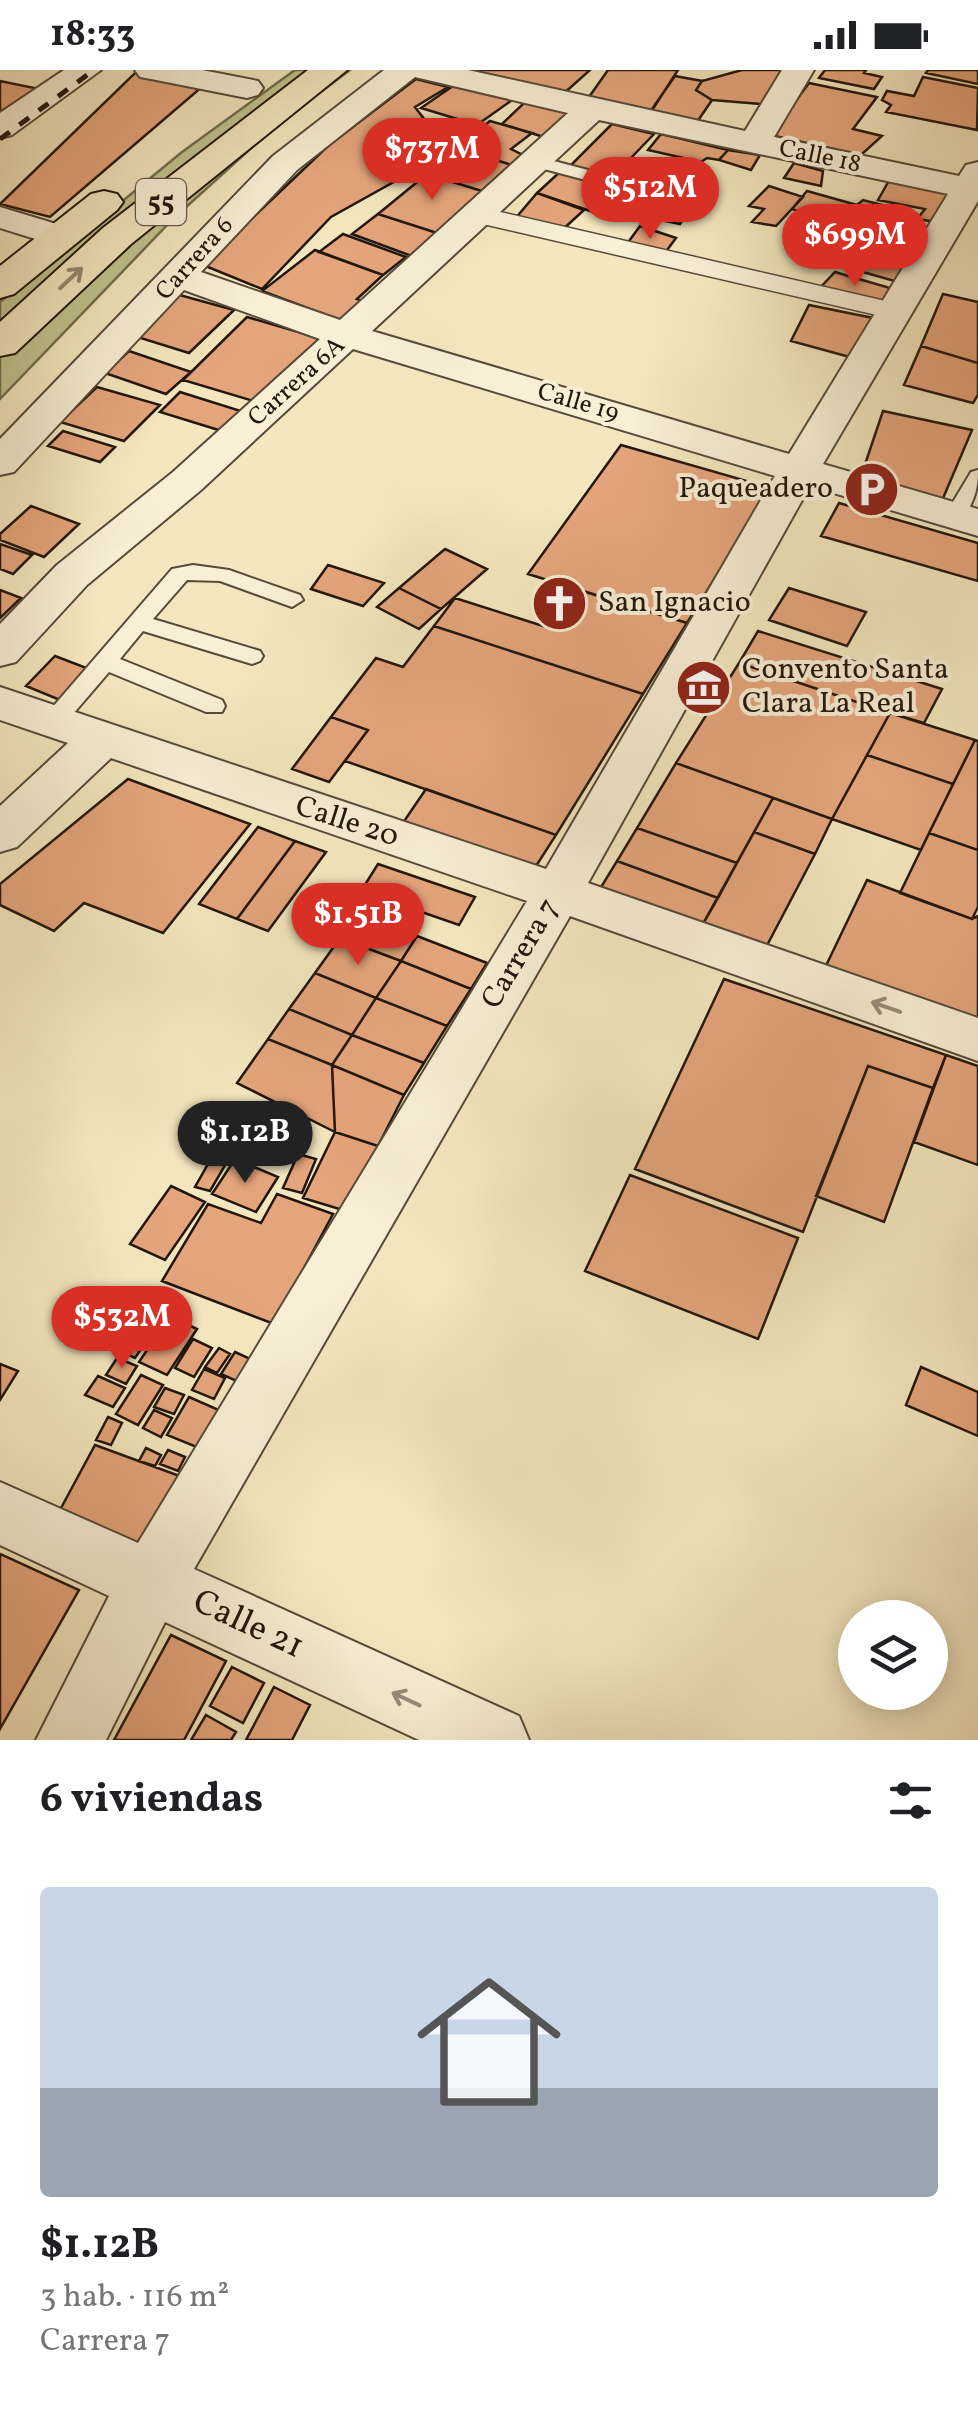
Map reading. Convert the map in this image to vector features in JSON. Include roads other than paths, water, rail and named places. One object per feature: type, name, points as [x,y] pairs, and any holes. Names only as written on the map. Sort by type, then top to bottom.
[{"type":"main road","name":"55","points":[[0,344],[117,236],[330,70]]},
{"type":"main road","points":[[216,113],[262,79]]},
{"type":"main road","name":"55","points":[[0,286],[138,174]]},
{"type":"street","points":[[0,128],[85,70]]},
{"type":"street","points":[[151,70],[262,79]]},
{"type":"street","name":"Carrera 6","points":[[0,463],[285,164],[404,70]]},
{"type":"street","name":"Calle 18","points":[[428,70],[754,144],[976,183]]},
{"type":"street","points":[[754,144],[798,70]]},
{"type":"street","name":"Carrera 6A","points":[[0,651],[72,575],[187,481],[592,109]]},
{"type":"street","name":"Carrera 7","points":[[70,1740],[152,1580],[558,892],[800,468],[894,310],[976,183]]},
{"type":"street","points":[[479,214],[894,310]]},
{"type":"street","points":[[0,217],[61,236]]},
{"type":"street","name":"Calle 19","points":[[181,276],[348,336],[966,520]]},
{"type":"street","name":"Calle 20","points":[[0,703],[558,892],[978,1040]]},
{"type":"street","points":[[0,834],[101,740]]},
{"type":"street","name":"Calle 21","points":[[0,1513],[495,1740]]},
{"type":"lane","points":[[535,161],[631,186]]},
{"type":"lane","points":[[966,520],[978,476]]},
{"type":"lane","points":[[53,722],[175,578],[186,572],[214,574],[292,600]]},
{"type":"lane","points":[[140,623],[252,656]]},
{"type":"lane","points":[[106,662],[214,706]]},
{"type":"railway","points":[[0,139],[94,70]]},
{"type":"place","name":"Paqueadero","points":[[872,489]]},
{"type":"place","name":"San Ignacio","points":[[559,603]]},
{"type":"place","name":"Convento Santa Clara La Real","points":[[703,687]]}]
